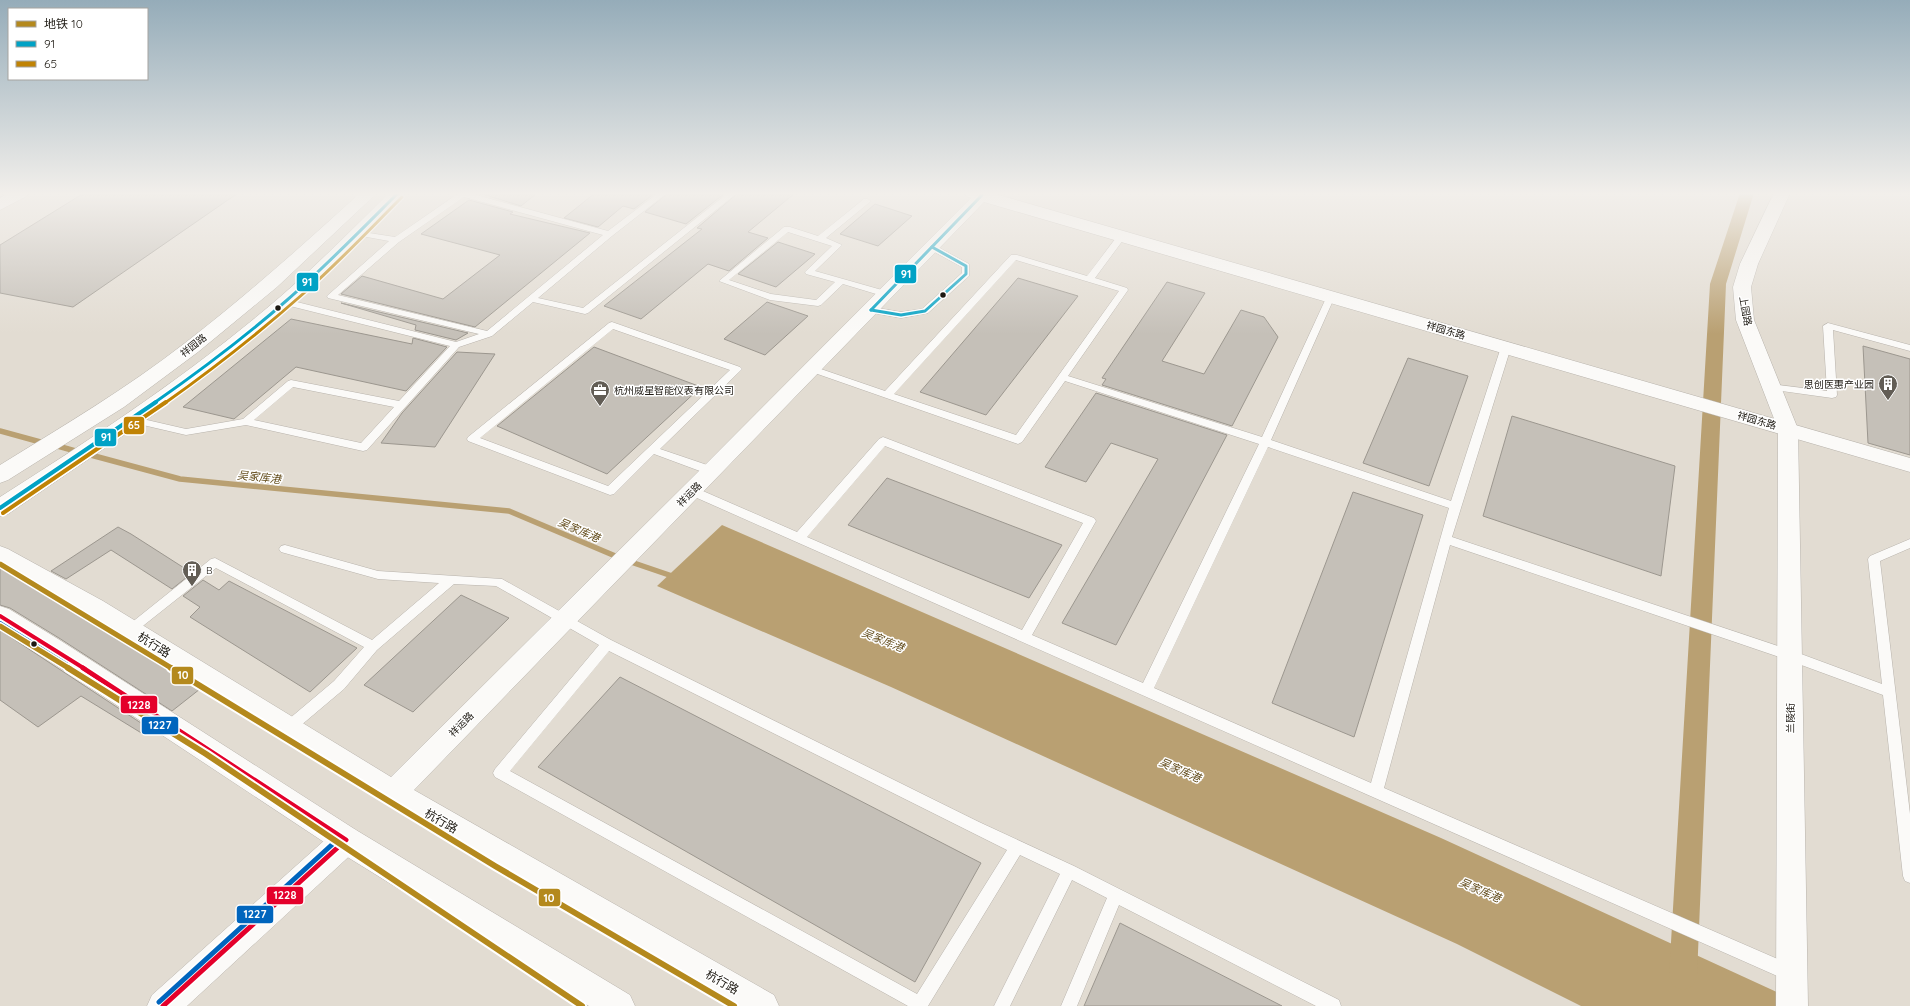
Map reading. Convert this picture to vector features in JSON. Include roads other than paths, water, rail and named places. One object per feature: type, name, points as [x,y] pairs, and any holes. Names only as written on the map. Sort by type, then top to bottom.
[{"type":"street","name":"祥园路","points":[[0,474],[117,402],[191,348],[271,283],[318,240]]},
{"type":"street","points":[[0,508],[134,420],[195,374],[285,302],[352,240]]},
{"type":"street","name":"祥运路","points":[[392,793],[871,310],[937,240]]},
{"type":"street","name":"祥园东路","points":[[1136,240],[1910,465]]},
{"type":"street","name":"上园路","points":[[1760,240],[1749,264],[1742,287],[1745,320],[1788,429]]},
{"type":"street","name":"兰陵街","points":[[1788,429],[1792,989]]},
{"type":"street","name":"杭行路","points":[[0,555],[94,608],[392,793],[763,1006]]},
{"type":"street","points":[[0,616],[217,754],[346,840],[619,1006]]},
{"type":"street","points":[[163,1006],[346,840]]},
{"type":"lane","points":[[396,240],[331,296],[489,334]]},
{"type":"lane","points":[[134,420],[186,432],[246,422],[363,447],[456,345],[489,334],[602,240]]},
{"type":"lane","points":[[532,299],[585,311],[674,240]]},
{"type":"lane","points":[[774,240],[723,281],[770,297],[818,302],[841,281]]},
{"type":"lane","points":[[823,240],[838,245],[809,272],[886,294]]},
{"type":"lane","points":[[1089,280],[1119,240]]},
{"type":"lane","points":[[871,310],[901,315],[925,311],[966,274],[966,266],[932,246]]},
{"type":"lane","points":[[812,369],[887,395],[1018,440],[1124,290],[1014,258],[887,395]]},
{"type":"lane","points":[[1146,690],[1265,442],[1331,296]]},
{"type":"lane","points":[[285,302],[456,345]]},
{"type":"lane","points":[[612,326],[737,369],[652,450],[610,491],[472,439],[612,326]]},
{"type":"lane","points":[[1771,387],[1832,396],[1828,326],[1910,348]]},
{"type":"lane","points":[[1376,792],[1455,506],[1506,347]]},
{"type":"lane","points":[[1062,377],[1265,442],[1455,506]]},
{"type":"lane","points":[[246,422],[291,383],[402,405]]},
{"type":"lane","points":[[799,538],[883,441],[1090,521],[1024,637]]},
{"type":"lane","points":[[652,450],[712,471]]},
{"type":"lane","points":[[692,491],[1376,792],[1792,989]]},
{"type":"lane","points":[[1446,539],[1790,655],[1889,692]]},
{"type":"lane","points":[[1910,543],[1874,559],[1910,876]]},
{"type":"lane","points":[[285,548],[378,575],[498,582],[607,644],[1068,871],[1333,1006]]},
{"type":"lane","points":[[130,630],[215,562],[373,646]]},
{"type":"lane","points":[[288,728],[339,685],[373,646],[452,579]]},
{"type":"lane","points":[[607,644],[500,773],[920,1004],[1017,847]]},
{"type":"lane","points":[[1002,1006],[1068,871]]},
{"type":"lane","points":[[1069,1006],[1116,896]]},
{"type":"water","points":[[722,525],[1441,838],[1807,1006],[1581,1006],[1457,944],[891,687],[657,586]]},
{"type":"waterway","points":[[1683,976],[1718,284],[1732,240]]},
{"type":"waterway","name":"吴家库港","points":[[0,431],[44,443]]},
{"type":"waterway","name":"吴家库港","points":[[54,445],[79,452]]},
{"type":"waterway","name":"吴家库港","points":[[87,454],[180,479],[509,511],[620,558]]},
{"type":"waterway","name":"吴家库港","points":[[628,561],[675,577]]},
{"type":"metro line","name":"10","points":[[0,564],[495,866],[734,1006]]},
{"type":"metro line","name":"10","points":[[0,626],[206,754],[582,1006]]},
{"type":"place","name":"思创医惠产业园","points":[[1888,401]]},
{"type":"place","name":"杭州威星智能仪表有限公司","points":[[600,407]]},
{"type":"place","name":"B","points":[[192,587]]}]
